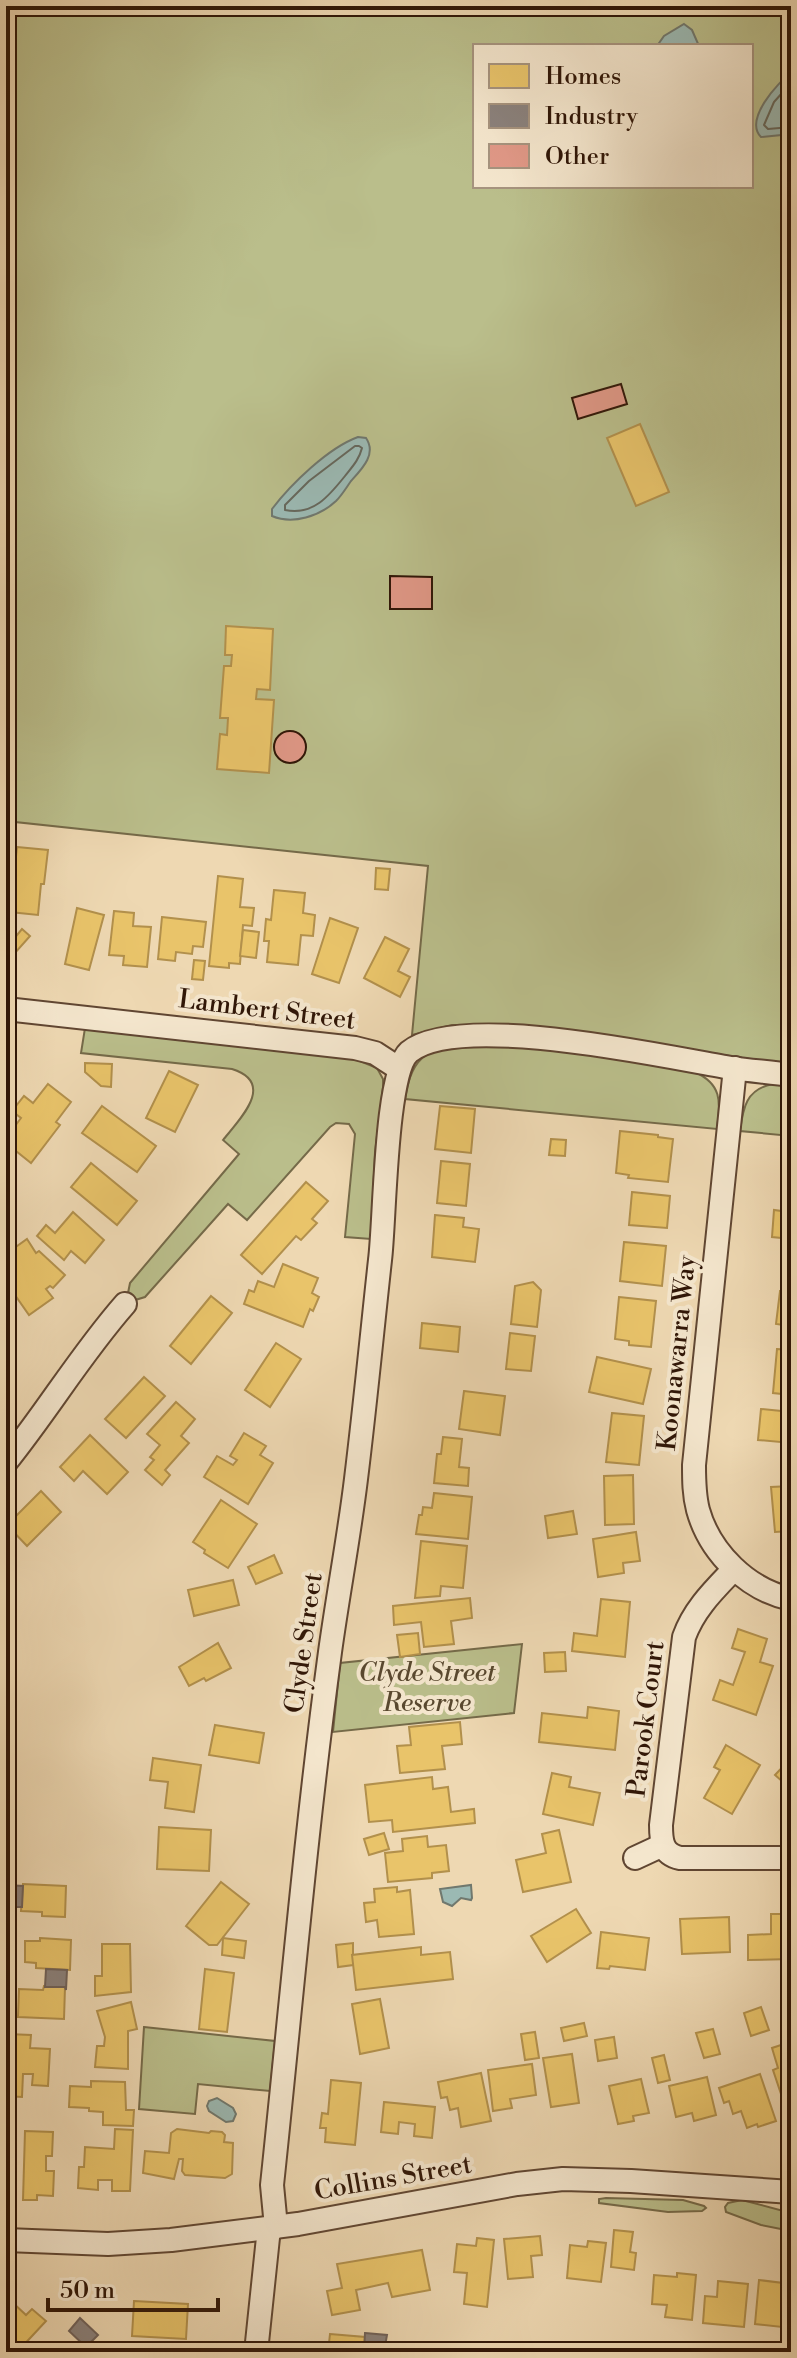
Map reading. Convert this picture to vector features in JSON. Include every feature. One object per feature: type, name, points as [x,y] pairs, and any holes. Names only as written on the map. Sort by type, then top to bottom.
[{"type":"street","name":"Lambert Street","points":[[6,1009],[355,1048],[375,1053],[398,1068]]},
{"type":"street","points":[[398,1068],[409,1052],[427,1043],[489,1035],[572,1042],[791,1075]]},
{"type":"street","name":"Clyde Street","points":[[256,2352],[272,2228],[272,2185],[330,1653],[356,1481],[383,1230],[391,1108],[398,1068]]},
{"type":"street","name":"Koonawarra Way","points":[[735,1068],[694,1465],[698,1510],[707,1532],[734,1569],[766,1591],[791,1599]]},
{"type":"street","points":[[6,1462],[79,1359],[125,1304]]},
{"type":"street","name":"Parook Court","points":[[663,1845],[661,1825],[684,1637],[699,1607],[734,1569]]},
{"type":"street","points":[[635,1858],[663,1845],[667,1853],[680,1858],[791,1858]]},
{"type":"street","name":"Collins Street","points":[[6,2240],[133,2244],[272,2228],[552,2180],[631,2181],[791,2192]]},
{"type":"green space","points":[[6,6],[791,6],[791,1065],[521,1026],[452,1025],[412,1035],[428,866],[6,821]]},
{"type":"green space","points":[[85,1028],[355,1059],[377,1068],[383,1079],[383,1087],[375,1152],[371,1239],[345,1237],[355,1134],[349,1124],[336,1123],[247,1220],[228,1204],[145,1297],[135,1300],[128,1293],[130,1283],[239,1154],[223,1140],[245,1112],[253,1092],[252,1083],[245,1075],[232,1069],[81,1053]]},
{"type":"green space","points":[[486,1045],[577,1050],[695,1072],[711,1083],[718,1095],[717,1129],[405,1099],[414,1068],[430,1053]]},
{"type":"green space","points":[[773,1084],[791,1084],[791,1136],[740,1131],[751,1095]]},
{"type":"green space","name":"Clyde Street Reserve","points":[[522,1644],[514,1713],[333,1732],[340,1663]]},
{"type":"green space","points":[[144,2027],[275,2041],[270,2091],[198,2084],[195,2114],[139,2109]]},
{"type":"green space","points":[[599,2199],[683,2200],[706,2208],[702,2211],[668,2212],[599,2203]]},
{"type":"green space","points":[[742,2200],[791,2213],[791,2231],[761,2225],[726,2212],[728,2203]]},
{"type":"water","points":[[684,24],[692,30],[698,44],[658,44],[664,36]]},
{"type":"water","points":[[791,73],[791,134],[761,137],[757,130],[759,112],[771,93]]},
{"type":"water","points":[[358,437],[366,438],[369,455],[336,501],[306,518],[289,520],[272,516],[272,509],[311,468],[335,449]]},
{"type":"water","points":[[471,1885],[471,1900],[461,1898],[452,1906],[443,1902],[440,1889]]},
{"type":"water","points":[[217,2098],[233,2108],[236,2114],[233,2121],[226,2122],[209,2111],[209,2101]]},
{"type":"building: Homes","points":[[640,424],[669,492],[636,506],[607,438]]},
{"type":"building: Homes","points":[[226,626],[273,629],[270,690],[257,689],[256,699],[274,700],[269,773],[217,769],[220,734],[227,735],[228,718],[220,718],[224,666],[231,666],[232,655],[225,655]]},
{"type":"building: Homes","points":[[17,847],[48,850],[38,915],[10,912]]},
{"type":"building: Homes","points":[[376,868],[390,869],[388,890],[375,889]]},
{"type":"building: Homes","points":[[218,876],[243,879],[240,907],[254,908],[252,926],[243,925],[240,964],[229,963],[229,968],[209,966]]},
{"type":"building: Homes","points":[[274,890],[305,893],[303,913],[315,915],[313,936],[301,935],[298,965],[267,962],[269,941],[264,941],[266,919],[271,920]]},
{"type":"building: Homes","points":[[77,908],[104,915],[89,970],[65,964]]},
{"type":"building: Homes","points":[[114,911],[134,913],[133,926],[151,927],[147,967],[123,965],[124,956],[109,955]]},
{"type":"building: Homes","points":[[162,917],[206,922],[203,947],[193,946],[192,954],[176,952],[175,961],[158,959]]},
{"type":"building: Homes","points":[[330,918],[358,928],[339,983],[312,974]]},
{"type":"building: Homes","points":[[22,929],[30,936],[15,953],[7,947]]},
{"type":"building: Homes","points":[[243,930],[259,932],[256,958],[240,956]]},
{"type":"building: Homes","points":[[385,937],[409,949],[398,971],[410,977],[400,997],[364,978]]},
{"type":"building: Homes","points":[[194,960],[205,961],[203,980],[192,979]]},
{"type":"building: Homes","points":[[85,1063],[112,1064],[111,1087],[101,1086],[85,1072]]},
{"type":"building: Homes","points":[[169,1071],[198,1085],[175,1132],[146,1118]]},
{"type":"building: Homes","points":[[48,1084],[71,1102],[56,1122],[60,1125],[31,1163],[6,1143],[6,1138],[21,1118],[12,1111],[24,1096],[33,1103]]},
{"type":"building: Homes","points":[[102,1106],[156,1146],[137,1172],[82,1133]]},
{"type":"building: Homes","points":[[440,1106],[475,1109],[471,1153],[435,1149]]},
{"type":"building: Homes","points":[[620,1131],[673,1139],[668,1182],[628,1178],[629,1175],[616,1173]]},
{"type":"building: Homes","points":[[551,1139],[566,1140],[565,1156],[549,1155]]},
{"type":"building: Homes","points":[[441,1161],[470,1164],[466,1206],[437,1203]]},
{"type":"building: Homes","points":[[91,1163],[137,1201],[117,1225],[71,1187]]},
{"type":"building: Homes","points":[[306,1182],[328,1201],[312,1219],[317,1223],[301,1240],[296,1236],[262,1274],[241,1255]]},
{"type":"building: Homes","points":[[791,1190],[791,1239],[772,1237],[774,1210],[789,1212]]},
{"type":"building: Homes","points":[[632,1192],[670,1196],[667,1228],[629,1225]]},
{"type":"building: Homes","points":[[73,1212],[104,1240],[85,1263],[71,1251],[64,1260],[37,1236],[46,1225],[55,1233]]},
{"type":"building: Homes","points":[[435,1215],[464,1218],[463,1227],[479,1229],[475,1262],[432,1257]]},
{"type":"building: Homes","points":[[27,1239],[36,1253],[39,1251],[65,1275],[53,1288],[50,1286],[46,1289],[53,1298],[29,1315],[10,1288],[6,1291],[6,1254]]},
{"type":"building: Homes","points":[[624,1242],[666,1246],[662,1286],[620,1281]]},
{"type":"building: Homes","points":[[283,1264],[318,1278],[312,1293],[319,1297],[303,1327],[244,1304],[249,1290],[254,1292],[258,1281],[274,1287]]},
{"type":"building: Homes","points":[[533,1282],[541,1290],[537,1327],[511,1324],[515,1286]]},
{"type":"building: Homes","points":[[780,1291],[791,1292],[791,1326],[776,1324]]},
{"type":"building: Homes","points":[[211,1296],[232,1313],[191,1364],[170,1346]]},
{"type":"building: Homes","points":[[619,1297],[656,1301],[651,1347],[629,1345],[629,1341],[615,1339]]},
{"type":"building: Homes","points":[[422,1323],[460,1327],[458,1352],[420,1348]]},
{"type":"building: Homes","points":[[510,1333],[535,1336],[531,1371],[506,1369]]},
{"type":"building: Homes","points":[[276,1343],[301,1359],[270,1407],[245,1390]]},
{"type":"building: Homes","points":[[777,1349],[791,1350],[791,1395],[773,1393]]},
{"type":"building: Homes","points":[[597,1357],[651,1369],[643,1404],[589,1392]]},
{"type":"building: Homes","points":[[144,1377],[165,1396],[126,1438],[105,1419]]},
{"type":"building: Homes","points":[[464,1391],[505,1396],[500,1435],[459,1429]]},
{"type":"building: Homes","points":[[176,1402],[195,1419],[181,1436],[189,1443],[165,1470],[170,1475],[162,1485],[145,1470],[154,1460],[150,1457],[160,1445],[147,1434]]},
{"type":"building: Homes","points":[[761,1409],[791,1412],[791,1443],[758,1440]]},
{"type":"building: Homes","points":[[612,1413],[644,1416],[639,1465],[606,1462]]},
{"type":"building: Homes","points":[[244,1433],[266,1446],[260,1455],[273,1463],[248,1504],[204,1477],[217,1456],[233,1465],[237,1460],[230,1456]]},
{"type":"building: Homes","points":[[90,1435],[128,1472],[107,1494],[83,1471],[74,1481],[60,1467]]},
{"type":"building: Homes","points":[[443,1437],[462,1439],[459,1467],[469,1468],[468,1486],[434,1483],[437,1454],[441,1454]]},
{"type":"building: Homes","points":[[633,1475],[634,1524],[605,1525],[604,1476]]},
{"type":"building: Homes","points":[[791,1486],[791,1531],[775,1532],[771,1487]]},
{"type":"building: Homes","points":[[41,1491],[61,1512],[27,1546],[7,1525]]},
{"type":"building: Homes","points":[[434,1493],[472,1497],[468,1539],[416,1534],[419,1515],[422,1515],[423,1507],[432,1508]]},
{"type":"building: Homes","points":[[221,1500],[257,1524],[228,1568],[193,1542]]},
{"type":"building: Homes","points":[[573,1511],[577,1534],[548,1538],[545,1516]]},
{"type":"building: Homes","points":[[636,1532],[640,1561],[623,1563],[624,1573],[598,1577],[593,1539]]},
{"type":"building: Homes","points":[[421,1541],[467,1546],[463,1588],[441,1586],[440,1596],[415,1598]]},
{"type":"building: Homes","points":[[6,1545],[15,1553],[6,1563]]},
{"type":"building: Homes","points":[[274,1555],[282,1573],[256,1584],[248,1567]]},
{"type":"building: Homes","points":[[233,1580],[239,1605],[194,1616],[188,1590]]},
{"type":"building: Homes","points":[[470,1598],[472,1618],[451,1621],[454,1644],[424,1647],[421,1622],[394,1625],[393,1606]]},
{"type":"building: Homes","points":[[601,1599],[630,1602],[625,1657],[572,1651],[574,1633],[597,1636]]},
{"type":"building: Homes","points":[[738,1629],[767,1639],[760,1662],[773,1666],[756,1715],[713,1700],[720,1680],[733,1685],[745,1652],[732,1648]]},
{"type":"building: Homes","points":[[418,1633],[420,1654],[400,1657],[397,1635]]},
{"type":"building: Homes","points":[[218,1643],[231,1668],[189,1686],[179,1667]]},
{"type":"building: Homes","points":[[565,1652],[566,1671],[545,1672],[544,1653]]},
{"type":"building: Homes","points":[[588,1707],[619,1711],[615,1750],[539,1742],[542,1713],[587,1718]]},
{"type":"building: Homes","points":[[460,1722],[462,1744],[442,1746],[445,1769],[400,1773],[397,1746],[411,1745],[409,1727]]},
{"type":"building: Homes","points":[[215,1725],[264,1733],[259,1763],[209,1755]]},
{"type":"building: Homes","points":[[726,1745],[760,1765],[732,1814],[704,1798],[720,1770],[714,1767]]},
{"type":"building: Homes","points":[[153,1758],[201,1765],[194,1812],[165,1808],[168,1782],[150,1780]]},
{"type":"building: Homes","points":[[791,1758],[791,1789],[775,1775]]},
{"type":"building: Homes","points":[[552,1773],[571,1777],[569,1787],[600,1793],[593,1825],[543,1814]]},
{"type":"building: Homes","points":[[432,1777],[433,1789],[448,1787],[451,1812],[474,1809],[475,1823],[393,1832],[392,1820],[369,1822],[365,1785]]},
{"type":"building: Homes","points":[[159,1827],[211,1830],[209,1871],[157,1869]]},
{"type":"building: Homes","points":[[559,1830],[571,1882],[523,1892],[516,1860],[546,1853],[542,1834]]},
{"type":"building: Homes","points":[[384,1833],[389,1849],[369,1855],[364,1839]]},
{"type":"building: Homes","points":[[427,1836],[428,1847],[446,1845],[449,1871],[432,1873],[432,1878],[388,1882],[385,1853],[403,1851],[402,1839]]},
{"type":"building: Homes","points":[[221,1882],[249,1904],[217,1945],[209,1945],[186,1926]]},
{"type":"building: Homes","points":[[23,1884],[66,1886],[65,1917],[21,1911]]},
{"type":"building: Homes","points":[[397,1887],[397,1892],[410,1890],[414,1934],[379,1937],[377,1920],[366,1922],[364,1903],[375,1902],[374,1889]]},
{"type":"building: Homes","points":[[576,1909],[591,1933],[547,1962],[531,1936]]},
{"type":"building: Homes","points":[[771,1914],[791,1914],[791,1959],[748,1960],[748,1935],[771,1934]]},
{"type":"building: Homes","points":[[729,1917],[730,1952],[682,1954],[680,1919]]},
{"type":"building: Homes","points":[[601,1932],[649,1938],[645,1970],[610,1966],[609,1969],[597,1968]]},
{"type":"building: Homes","points":[[40,1938],[71,1940],[70,1970],[36,1968],[36,1963],[25,1962],[25,1941],[40,1941]]},
{"type":"building: Homes","points":[[223,1938],[246,1941],[244,1958],[222,1955]]},
{"type":"building: Homes","points":[[353,1943],[353,1965],[338,1967],[336,1945]]},
{"type":"building: Homes","points":[[102,1944],[130,1944],[131,1992],[95,1996],[95,1976],[102,1976]]},
{"type":"building: Homes","points":[[421,1947],[421,1955],[450,1952],[453,1979],[356,1990],[352,1955]]},
{"type":"building: Homes","points":[[205,1969],[234,1973],[227,2032],[199,2029]]},
{"type":"building: Homes","points":[[44,1986],[65,1987],[64,2019],[18,2017],[19,1989],[43,1990]]},
{"type":"building: Homes","points":[[380,1999],[389,2048],[360,2054],[352,2004]]},
{"type":"building: Homes","points":[[131,2002],[137,2029],[128,2031],[128,2069],[95,2067],[97,2046],[104,2046],[105,2037],[97,2011]]},
{"type":"building: Homes","points":[[761,2007],[769,2030],[751,2036],[744,2013]]},
{"type":"building: Homes","points":[[584,2023],[587,2036],[564,2041],[561,2028]]},
{"type":"building: Homes","points":[[713,2029],[720,2054],[704,2058],[696,2033]]},
{"type":"building: Homes","points":[[535,2032],[539,2058],[525,2060],[521,2034]]},
{"type":"building: Homes","points":[[7,2034],[31,2035],[30,2048],[50,2049],[48,2086],[32,2085],[33,2074],[23,2074],[22,2097],[6,2096]]},
{"type":"building: Homes","points":[[614,2037],[617,2058],[598,2061],[595,2040]]},
{"type":"building: Homes","points":[[787,2043],[791,2056],[791,2100],[784,2103],[773,2070],[778,2068],[772,2048]]},
{"type":"building: Homes","points":[[572,2054],[579,2103],[551,2107],[543,2058]]},
{"type":"building: Homes","points":[[664,2055],[670,2080],[658,2083],[652,2058]]},
{"type":"building: Homes","points":[[532,2064],[536,2095],[510,2099],[512,2108],[493,2111],[488,2070]]},
{"type":"building: Homes","points":[[481,2073],[491,2121],[461,2127],[458,2108],[450,2110],[447,2097],[441,2098],[438,2082]]},
{"type":"building: Homes","points":[[760,2074],[776,2121],[747,2128],[741,2111],[733,2114],[729,2101],[724,2103],[719,2088]]},
{"type":"building: Homes","points":[[707,2077],[716,2115],[694,2121],[692,2113],[676,2117],[669,2086]]},
{"type":"building: Homes","points":[[641,2079],[649,2113],[633,2116],[634,2121],[618,2124],[609,2086]]},
{"type":"building: Homes","points":[[331,2080],[361,2083],[355,2145],[325,2142],[326,2128],[320,2128],[322,2113],[328,2114]]},
{"type":"building: Homes","points":[[91,2081],[125,2082],[126,2110],[134,2110],[133,2126],[103,2125],[103,2112],[69,2107],[70,2086],[91,2087]]},
{"type":"building: Homes","points":[[384,2102],[435,2107],[432,2138],[414,2136],[415,2124],[399,2122],[398,2134],[381,2132]]},
{"type":"building: Homes","points":[[115,2129],[133,2130],[130,2191],[112,2191],[112,2180],[98,2180],[98,2190],[78,2188],[79,2167],[84,2167],[85,2147],[114,2149]]},
{"type":"building: Homes","points":[[177,2129],[222,2132],[224,2142],[233,2143],[232,2174],[225,2178],[185,2175],[182,2171],[183,2159],[179,2159],[174,2179],[143,2173],[145,2151],[169,2153],[171,2133]]},
{"type":"building: Homes","points":[[25,2131],[53,2132],[52,2156],[46,2156],[46,2171],[54,2171],[53,2196],[37,2195],[37,2200],[23,2200]]},
{"type":"building: Homes","points":[[614,2230],[633,2232],[630,2252],[636,2253],[634,2270],[611,2267]]},
{"type":"building: Homes","points":[[540,2236],[542,2255],[531,2256],[533,2277],[508,2279],[504,2239]]},
{"type":"building: Homes","points":[[477,2238],[494,2240],[487,2307],[464,2304],[467,2273],[454,2272],[457,2244],[476,2246]]},
{"type":"building: Homes","points":[[588,2241],[606,2243],[601,2282],[567,2278],[570,2245],[587,2247]]},
{"type":"building: Homes","points":[[422,2250],[430,2290],[392,2297],[388,2283],[356,2290],[360,2310],[332,2315],[327,2291],[342,2288],[337,2264]]},
{"type":"building: Homes","points":[[677,2273],[696,2275],[692,2320],[665,2317],[667,2305],[652,2304],[654,2275],[677,2277]]},
{"type":"building: Homes","points":[[759,2280],[791,2284],[791,2328],[755,2324]]},
{"type":"building: Homes","points":[[718,2281],[748,2284],[744,2327],[703,2323],[705,2296],[717,2297]]},
{"type":"building: Homes","points":[[11,2301],[26,2315],[32,2309],[46,2321],[19,2350],[6,2338],[6,2307]]},
{"type":"building: Homes","points":[[134,2301],[188,2304],[186,2339],[132,2336]]},
{"type":"building: Homes","points":[[330,2334],[365,2337],[364,2352],[328,2352]]},
{"type":"building: Homes","points":[[385,2343],[419,2346],[419,2352],[384,2352]]},
{"type":"building: Homes","points":[[428,2348],[464,2351],[464,2352],[428,2352]]},
{"type":"building: Industry","points":[[6,1885],[23,1886],[22,1907],[6,1907]]},
{"type":"building: Industry","points":[[46,1969],[67,1970],[66,1990],[65,1987],[45,1987]]},
{"type":"building: Industry","points":[[80,2318],[98,2335],[86,2347],[69,2331]]},
{"type":"building: Industry","points":[[365,2333],[387,2335],[384,2352],[364,2352]]},
{"type":"building: Industry","points":[[464,2345],[486,2347],[486,2352],[464,2352]]},
{"type":"building: Other","points":[[621,384],[627,404],[578,419],[572,398]]},
{"type":"building: Other","points":[[390,576],[432,577],[432,609],[390,609]]},
{"type":"building: Other","points":[[290,731],[301,736],[306,747],[301,758],[290,763],[279,758],[274,747],[279,736]]}]
